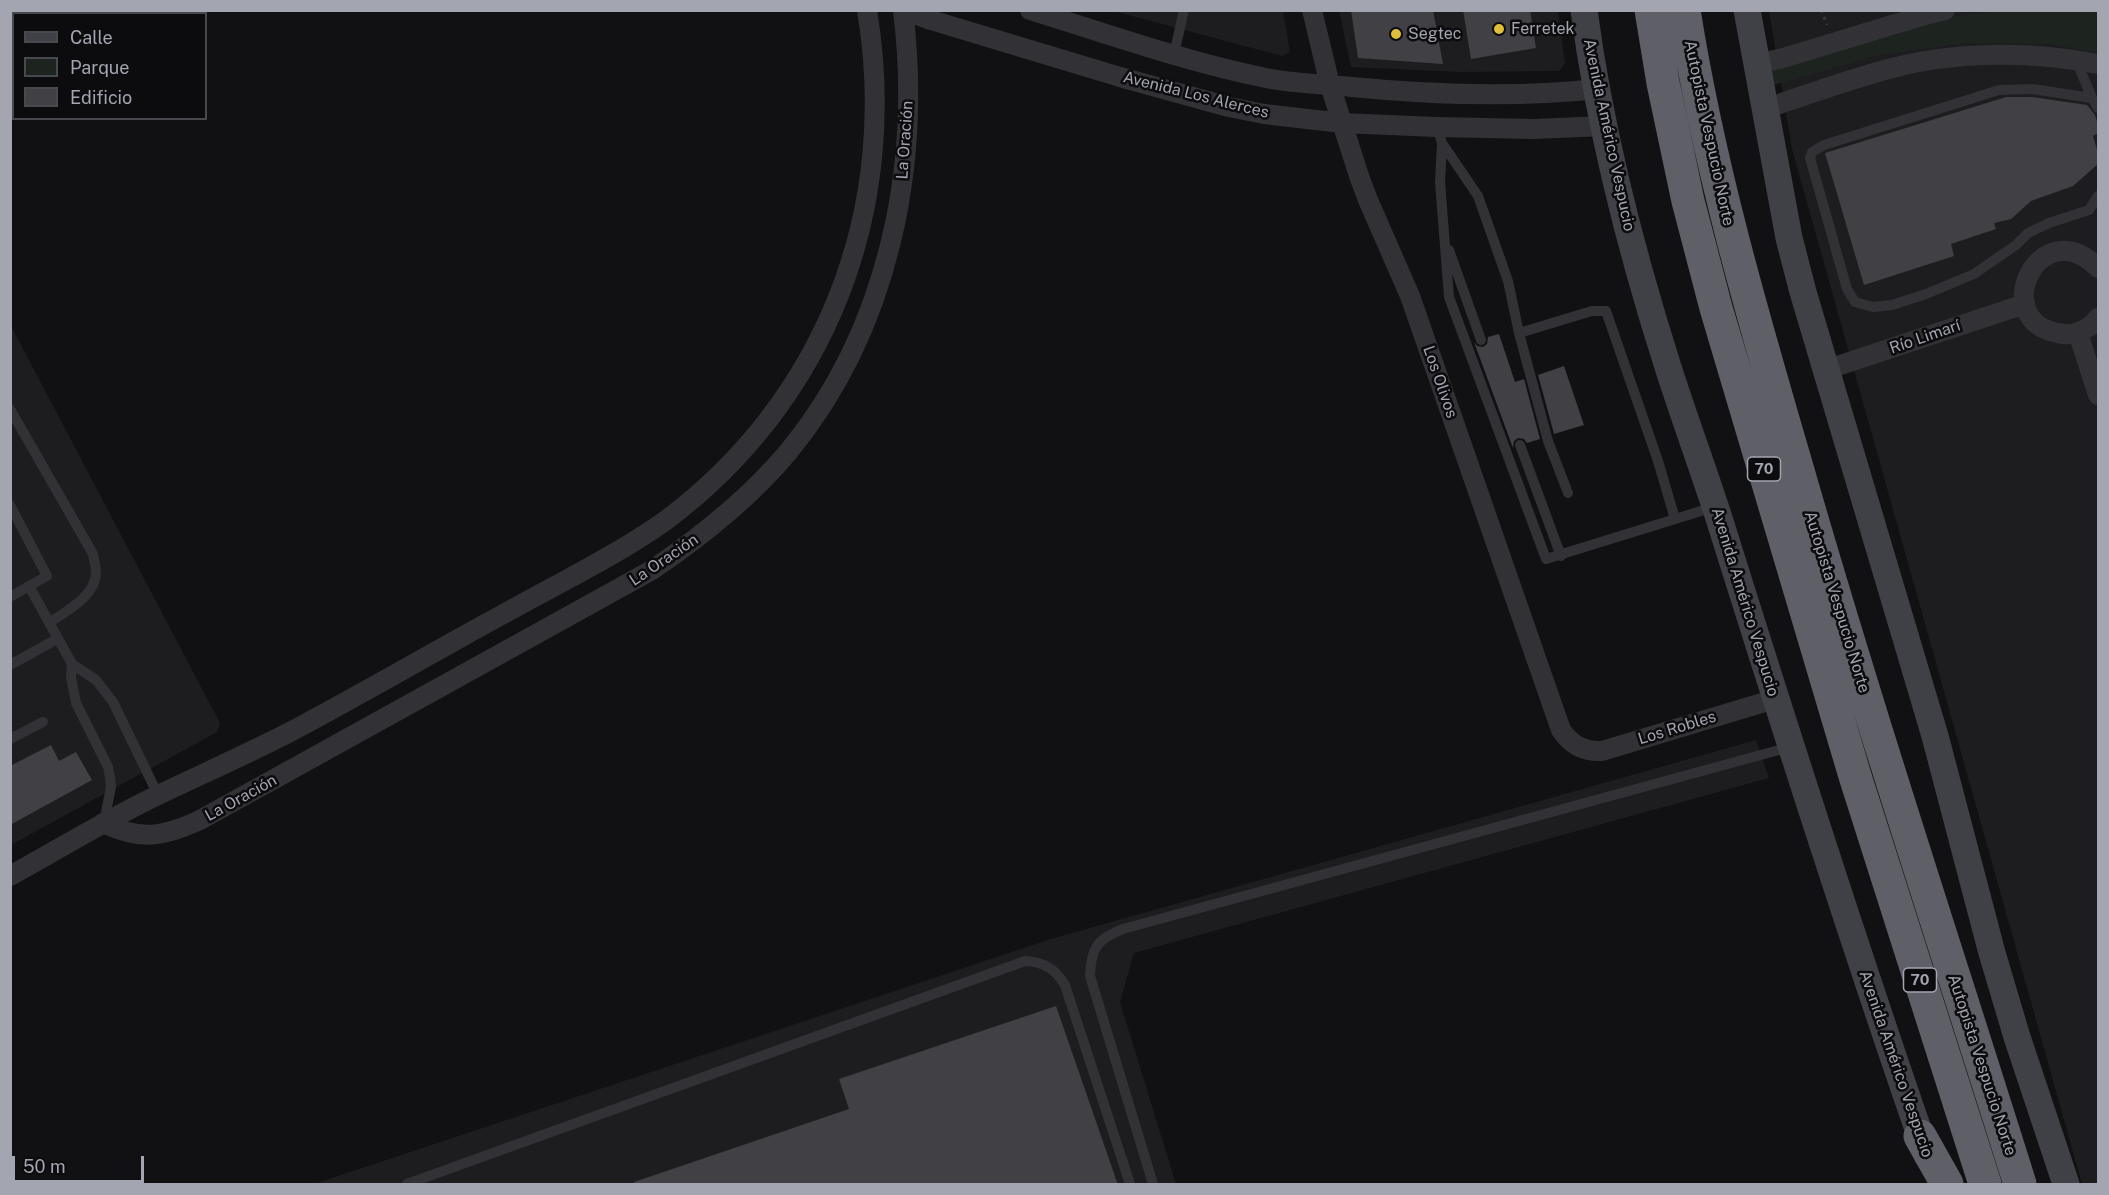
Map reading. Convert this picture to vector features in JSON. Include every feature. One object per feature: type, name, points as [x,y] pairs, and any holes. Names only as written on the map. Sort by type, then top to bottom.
[{"type":"highway","name":"Autopista Vespucio Norte","points":[[1651,10],[1663,83],[1688,201],[1719,317],[1855,776],[1985,1185]]},
{"type":"highway","name":"Autopista Vespucio Norte","points":[[1684,10],[1715,168],[1745,288],[1859,676],[2020,1185]]},
{"type":"highway","points":[[1691,10],[1692,59]]},
{"type":"highway","points":[[1920,1136],[1947,1185]]},
{"type":"highway","points":[[2007,1142],[2031,1185]]},
{"type":"main road","name":"Avenida Américo Vespucio","points":[[1584,10],[1605,126],[1644,285],[1668,366],[1715,506],[1850,932],[1937,1185]]},
{"type":"main road","points":[[1747,10],[1789,238],[1825,370],[1937,745],[2017,1037],[2066,1185]]},
{"type":"street","name":"La Oración","points":[[10,876],[158,795],[288,733],[635,540],[687,504],[712,482],[755,437],[790,392],[819,343],[853,254],[870,168],[874,101],[867,10]]},
{"type":"street","name":"La Oración","points":[[104,823],[122,832],[135,835],[156,835],[183,828],[200,820],[652,570],[717,522],[771,471],[820,408],[855,347],[882,276],[893,236],[903,178],[909,102],[903,10]]},
{"type":"street","name":"Avenida Los Alerces","points":[[903,10],[1087,67],[1264,114],[1440,135],[1605,126]]},
{"type":"street","name":"Avenida Los Alerces","points":[[1030,10],[1174,54],[1266,78],[1463,94],[1546,94],[1597,88]]},
{"type":"street","name":"Los Olivos","points":[[1312,10],[1330,85],[1368,200],[1410,296],[1561,730],[1578,748]]},
{"type":"street","points":[[1757,64],[1945,10]]},
{"type":"street","points":[[1765,110],[1853,80],[1917,63],[1964,57],[2037,56],[2098,64]]},
{"type":"street","points":[[2096,260],[2064,251],[2046,256],[2032,268],[2027,276],[2024,294],[2025,304],[2033,319],[2045,329],[2061,334],[2078,333],[2088,328],[2098,318]]},
{"type":"street","name":"Río Limarí","points":[[1825,370],[2025,304]]},
{"type":"street","points":[[2078,333],[2098,395]]},
{"type":"street","points":[[635,540],[652,570]]},
{"type":"street","name":"Los Robles","points":[[1578,748],[1594,752],[1602,751],[1775,699]]},
{"type":"lane","points":[[1174,54],[1184,10]]},
{"type":"lane","points":[[2076,60],[2098,108]]},
{"type":"lane","points":[[2092,98],[2032,89],[1999,90],[1824,145],[1812,152],[1810,158],[1847,289],[1855,302],[1873,307],[1892,305],[1926,294],[1974,274],[2028,233],[2049,223],[2089,210],[2098,196]]},
{"type":"lane","points":[[1440,135],[1440,182],[1449,297],[1546,559],[1715,506]]},
{"type":"lane","points":[[1440,135],[1478,196],[1508,281],[1519,333],[1548,441],[1568,493]]},
{"type":"lane","points":[[1443,232],[1481,339]]},
{"type":"lane","points":[[1519,333],[1592,311],[1606,311],[1675,519]]},
{"type":"lane","points":[[10,409],[93,554],[96,574],[89,592],[81,601],[49,623]]},
{"type":"lane","points":[[1520,445],[1561,556]]},
{"type":"lane","points":[[10,505],[47,576],[10,597]]},
{"type":"lane","points":[[29,586],[72,664],[96,680],[113,702],[147,768],[158,795]]},
{"type":"lane","points":[[10,665],[57,639]]},
{"type":"lane","points":[[72,664],[71,677],[76,703],[108,767],[111,787],[104,823]]},
{"type":"lane","points":[[10,739],[43,722]]},
{"type":"lane","points":[[1153,1185],[1090,976],[1092,954],[1102,938],[1123,928],[1790,747]]},
{"type":"lane","points":[[407,1185],[1025,961],[1052,968],[1065,985],[1130,1185]]},
{"type":"shaded area","points":[[1113,11],[1283,11],[1290,52],[1282,56]]},
{"type":"shaded area","points":[[1339,11],[1558,11],[1565,63],[1559,71],[1460,72],[1351,67]]},
{"type":"shaded area","points":[[1769,11],[2098,11],[2098,1184],[2082,1184],[1792,149]]},
{"type":"shaded area","points":[[10,324],[220,723],[217,732],[11,845]]},
{"type":"shaded area","points":[[1756,740],[1769,778],[1134,953],[1120,1002],[1176,1184],[314,1184],[1051,939]]},
{"type":"green space","points":[[1995,11],[2098,11],[2098,53],[2049,44],[1965,43],[1878,55],[1774,85],[1770,68],[1939,19]]},
{"type":"building","name":"Segtec","points":[[1351,10],[1433,10],[1443,64],[1358,58]]},
{"type":"building","name":"Ferretek","points":[[1463,10],[1530,10],[1536,48],[1471,59]]},
{"type":"building","points":[[2006,97],[2032,97],[2087,105],[2095,115],[2098,125],[2098,133],[2093,136],[2098,153],[2098,164],[2073,186],[2031,201],[2011,219],[1994,223],[1996,229],[1951,244],[1954,256],[1864,285],[1825,153]]},
{"type":"building","points":[[1499,334],[1515,382],[1524,379],[1540,439],[1527,443],[1524,439],[1518,438],[1514,441],[1513,448],[1474,342],[1477,346],[1483,347],[1487,344],[1488,337]]},
{"type":"building","points":[[1564,366],[1584,425],[1554,434],[1538,375]]},
{"type":"building","points":[[51,745],[59,761],[76,752],[92,780],[10,825],[10,766]]},
{"type":"building","points":[[1056,1006],[1118,1185],[634,1185],[634,1182],[849,1109],[839,1079]]},
{"type":"place","name":"Ferretek","points":[[1499,29]]},
{"type":"place","name":"Segtec","points":[[1396,34]]}]
